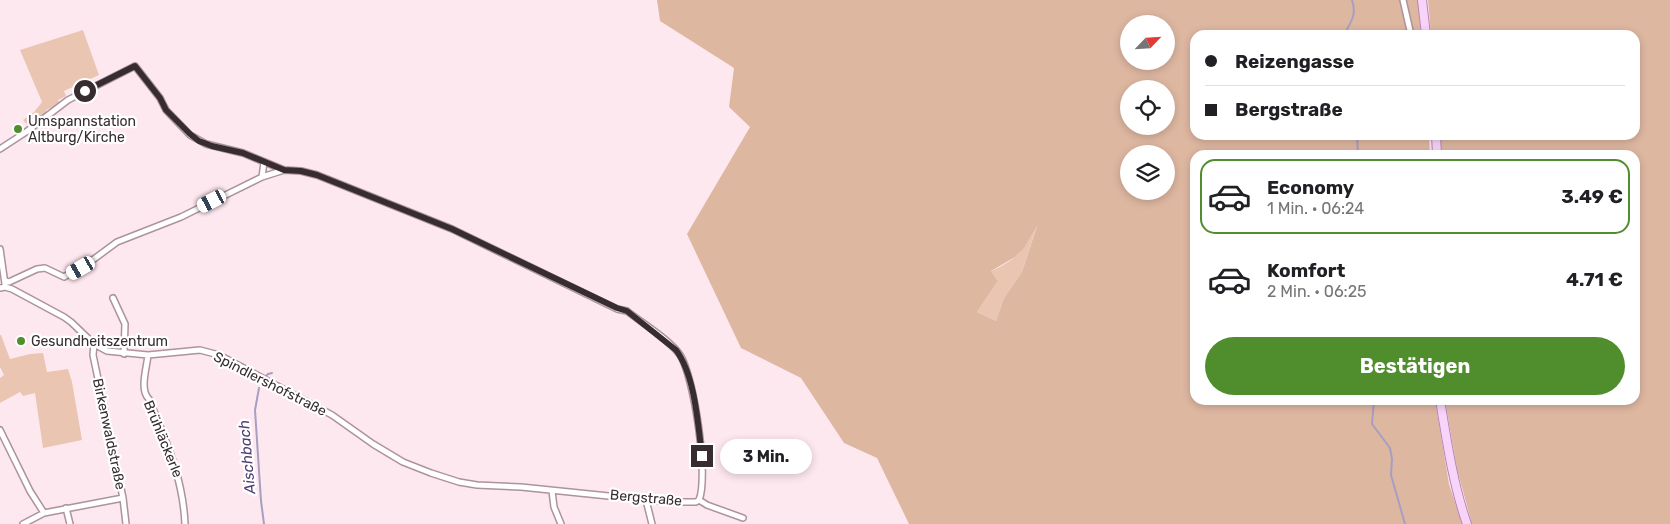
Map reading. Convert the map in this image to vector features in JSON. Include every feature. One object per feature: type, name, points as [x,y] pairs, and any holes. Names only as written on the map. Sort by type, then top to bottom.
[{"type":"main road","points":[[1422,0],[1425,30]]},
{"type":"main road","points":[[1441,405],[1450,459],[1467,524]]},
{"type":"street","points":[[1403,0],[1410,30]]},
{"type":"street","points":[[0,149],[68,100],[135,66],[160,98],[166,110],[190,134],[206,144],[243,153],[284,170]]},
{"type":"street","points":[[262,177],[264,162]]},
{"type":"street","points":[[0,249],[3,286],[37,269],[45,268],[64,277],[94,259],[117,242],[181,217],[262,177],[284,170]]},
{"type":"street","name":"Bergstraße","points":[[284,170],[301,171],[317,175],[452,229],[617,308],[627,311],[676,350],[681,357],[691,385],[702,456],[703,492],[699,500],[688,502],[646,500],[521,487],[477,485]]},
{"type":"street","name":"Spindlershofstraße","points":[[3,286],[64,317],[94,344],[107,351],[148,355],[200,350],[219,355],[332,415],[373,444],[403,462],[459,482],[477,485]]},
{"type":"street","points":[[113,298],[124,324],[124,354]]},
{"type":"street","name":"Birkenwaldstraße","points":[[94,344],[93,355],[123,498],[126,524]]},
{"type":"street","name":"Brühläckerle","points":[[148,355],[144,389],[145,396],[149,399],[170,450],[180,483],[184,524]]},
{"type":"street","points":[[0,430],[2,440],[44,513]]},
{"type":"street","points":[[552,491],[552,501],[561,524]]},
{"type":"street","points":[[23,524],[44,513],[123,498]]},
{"type":"street","points":[[646,500],[652,524]]},
{"type":"street","points":[[699,500],[707,505],[743,518]]},
{"type":"street","points":[[66,508],[70,524]]},
{"type":"shaded area","points":[[657,0],[1418,0],[1421,30],[1190,30],[1190,140],[1429,140],[1430,150],[1190,150],[1190,405],[1436,405],[1449,484],[1462,524],[909,524],[877,458],[844,443],[801,378],[741,348],[687,234],[750,127],[729,107],[734,68],[660,21]],"holes":[[[1037,226],[1022,272],[1004,298],[996,321],[977,312],[998,281],[991,271],[1015,257],[1024,248]]]},
{"type":"shaded area","points":[[1428,0],[1670,0],[1670,524],[1472,524],[1457,469],[1446,405],[1640,405],[1640,150],[1442,150],[1440,140],[1640,140],[1640,30],[1431,30]]},
{"type":"shaded area","points":[[83,30],[99,75],[64,91],[66,96],[58,100],[60,104],[46,110],[47,113],[30,128],[23,120],[34,112],[42,102],[20,50]]},
{"type":"shaded area","points":[[1038,222],[1022,272],[1004,298],[996,321],[977,312],[998,281],[991,271],[1001,267],[1020,252]]},
{"type":"shaded area","points":[[0,335],[10,359],[43,353],[47,372],[68,369],[82,440],[43,448],[35,393],[23,396],[20,392],[0,403],[0,378],[4,375],[0,367]]},
{"type":"waterway","points":[[1347,30],[1354,14],[1352,0]]},
{"type":"waterway","points":[[1357,140],[1358,150]]},
{"type":"waterway","name":"Aischbach","points":[[265,377],[272,373]]},
{"type":"waterway","name":"Aischbach","points":[[259,388],[255,410],[264,524]]},
{"type":"waterway","points":[[1374,405],[1372,424],[1390,448],[1392,459],[1391,475],[1405,524]]},
{"type":"place","name":"Umspannstation Altburg/Kirche","points":[[18,129]]},
{"type":"place","name":"Gesundheitszentrum","points":[[21,341]]},
{"type":"route","points":[[85,91],[135,66],[160,98],[166,110],[199,141],[243,153],[284,170],[301,171],[317,175],[452,229],[617,308],[627,311],[676,350],[681,357],[691,385],[702,456]]}]
